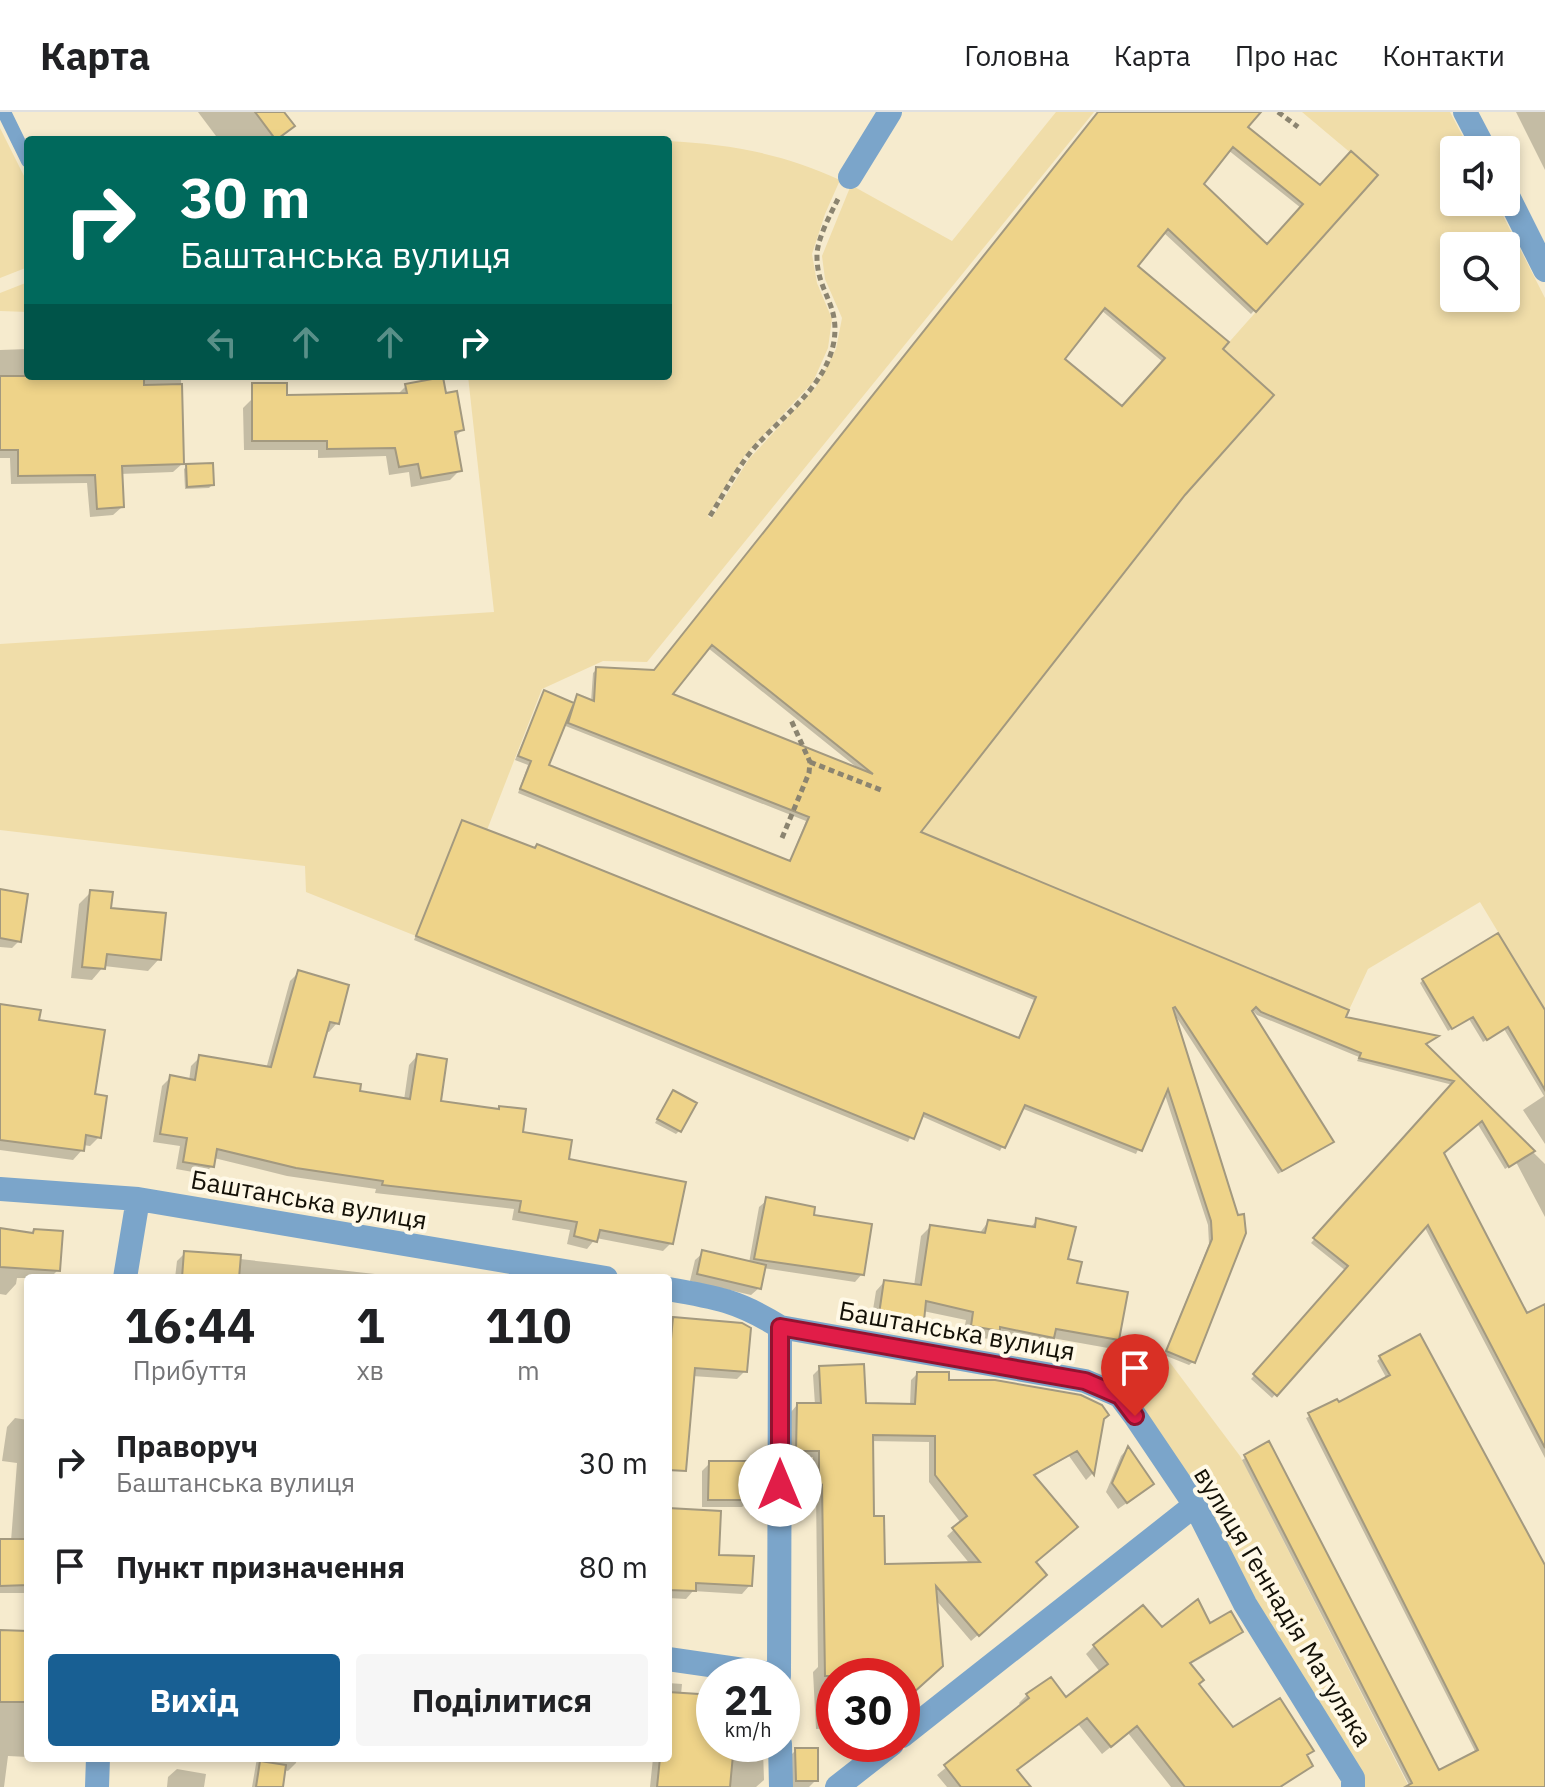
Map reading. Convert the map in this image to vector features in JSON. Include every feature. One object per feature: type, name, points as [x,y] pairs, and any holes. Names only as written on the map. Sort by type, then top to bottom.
[{"type":"street","points":[[850,177],[890,112]]},
{"type":"street","points":[[1465,112],[1478,136]]},
{"type":"street","points":[[1518,216],[1545,270]]},
{"type":"street","name":"Баштанська вулиця","points":[[0,1189],[138,1199],[582,1274]]},
{"type":"street","points":[[126,1274],[138,1199]]},
{"type":"street","name":"Баштанська вулиця","points":[[672,1290],[723,1298],[758,1313],[780,1327],[1085,1381],[1120,1396],[1135,1416]]},
{"type":"street","points":[[779,1658],[780,1327]]},
{"type":"street","name":"вулиця Геннадія Матуляка","points":[[1135,1416],[1195,1505],[1245,1604],[1353,1778],[1353,1787]]},
{"type":"street","points":[[920,1722],[1195,1505]]},
{"type":"street","points":[[672,1660],[696,1663]]},
{"type":"street","points":[[97,1787],[98,1762]]},
{"type":"street","points":[[780,1762],[781,1787]]},
{"type":"street","points":[[837,1787],[869,1762]]},
{"type":"lane","points":[[4,112],[24,153]]},
{"type":"path","points":[[1278,112],[1298,127]]},
{"type":"path","points":[[710,516],[747,457],[814,384],[832,349],[837,319],[821,281],[816,255],[829,217],[850,177]]},
{"type":"path","points":[[782,838],[809,773],[810,762],[791,720]]},
{"type":"path","points":[[810,762],[881,790]]},
{"type":"shaded area","points":[[1056,112],[1094,112],[647,662],[603,661],[542,689],[487,830],[462,820],[416,936],[306,892],[305,866],[0,830],[0,644],[494,612],[468,380],[672,380],[672,141],[756,152],[798,163],[840,180],[812,254],[817,283],[832,319],[828,348],[813,382],[745,455],[708,516],[711,519],[749,459],[816,387],[836,349],[842,318],[825,279],[822,256],[851,185],[952,241]]},
{"type":"shaded area","points":[[1302,112],[1450,112],[1463,136],[1440,136],[1440,216],[1503,216],[1511,232],[1440,232],[1440,312],[1520,312],[1520,249],[1545,298],[1545,1010],[1480,902],[1368,969],[1349,1010],[921,832],[1185,495],[1274,396],[1223,349],[1377,175]]},
{"type":"shaded area","points":[[0,128],[24,176],[24,269],[0,278]]},
{"type":"shaded area","points":[[24,284],[24,312],[0,311],[0,293]]},
{"type":"shaded area","points":[[1130,1351],[1165,1356],[1240,1456],[1409,1787],[1363,1787],[1123,1391]]},
{"type":"building","points":[[255,112],[284,112],[295,126],[281,136],[273,136]]},
{"type":"building","points":[[1098,112],[1261,112],[1248,127],[1320,185],[1351,151],[1378,175],[1256,312],[1168,229],[1138,266],[1229,342],[1223,349],[1274,395],[1185,495],[921,832],[1349,1010],[1346,1017],[1439,1036],[1426,1044],[1535,1151],[1509,1167],[1482,1121],[1444,1153],[1527,1313],[1545,1304],[1545,1448],[1428,1225],[1277,1396],[1253,1374],[1348,1266],[1313,1238],[1454,1081],[1359,1058],[1361,1053],[1261,1012],[1256,1007],[1252,1011],[1334,1142],[1282,1171],[1173,1008],[1238,1215],[1244,1214],[1246,1233],[1195,1363],[1166,1351],[1212,1239],[1211,1221],[1168,1089],[1142,1151],[1025,1105],[1005,1148],[924,1113],[914,1139],[416,936],[462,820],[535,848],[537,844],[1019,1038],[1036,997],[520,789],[531,761],[518,756],[544,690],[574,703],[549,765],[790,861],[809,817],[568,723],[577,694],[594,701],[596,667],[654,670]],"holes":[[[1233,147],[1303,204],[1267,244],[1204,184]],[[1105,308],[1165,358],[1122,406],[1065,359]],[[712,645],[873,774],[673,694]]]},
{"type":"building","points":[[0,376],[24,376],[24,380],[144,380],[144,385],[182,384],[184,464],[122,466],[124,507],[97,509],[95,475],[18,476],[18,450],[0,450]]},
{"type":"building","points":[[444,380],[446,393],[457,391],[464,430],[455,432],[462,471],[421,478],[418,464],[399,467],[395,448],[327,449],[327,441],[252,441],[252,383],[287,383],[287,395],[407,393],[405,384]]},
{"type":"building","points":[[213,463],[214,485],[187,487],[186,464]]},
{"type":"building","points":[[0,889],[28,894],[21,942],[0,938]]},
{"type":"building","points":[[90,890],[113,892],[111,908],[166,913],[161,960],[107,954],[105,969],[82,967]]},
{"type":"building","points":[[1498,933],[1545,1010],[1545,1090],[1508,1027],[1487,1040],[1473,1017],[1452,1029],[1422,979]]},
{"type":"building","points":[[298,970],[349,985],[339,1024],[330,1022],[314,1077],[361,1084],[360,1091],[410,1099],[417,1054],[447,1059],[441,1101],[499,1109],[499,1106],[526,1109],[523,1132],[572,1140],[569,1159],[686,1182],[673,1244],[600,1230],[597,1242],[574,1236],[577,1222],[519,1212],[521,1201],[382,1185],[383,1181],[296,1168],[217,1149],[214,1167],[183,1162],[187,1138],[160,1134],[170,1075],[195,1080],[199,1055],[271,1067]]},
{"type":"building","points":[[0,1004],[41,1010],[39,1020],[105,1030],[95,1094],[107,1096],[101,1138],[86,1135],[84,1151],[0,1140]]},
{"type":"building","points":[[673,1090],[697,1103],[681,1132],[657,1119]]},
{"type":"building","points":[[766,1197],[815,1207],[814,1215],[872,1224],[864,1275],[754,1259]]},
{"type":"building","points":[[1036,1218],[1076,1227],[1068,1259],[1082,1262],[1077,1283],[1128,1292],[1119,1340],[1056,1329],[1054,1338],[1000,1327],[1000,1331],[971,1326],[973,1312],[926,1301],[924,1321],[879,1314],[884,1280],[921,1285],[930,1225],[985,1233],[988,1220],[1035,1227]]},
{"type":"building","points":[[0,1228],[33,1233],[34,1229],[63,1231],[60,1271],[0,1267]]},
{"type":"building","points":[[702,1250],[766,1265],[761,1289],[697,1274]]},
{"type":"building","points":[[184,1251],[241,1255],[239,1274],[182,1274]]},
{"type":"building","points":[[673,1317],[742,1323],[751,1328],[747,1372],[695,1368],[686,1471],[672,1470]]},
{"type":"building","points":[[1420,1334],[1545,1565],[1545,1787],[1405,1787],[1412,1783],[1244,1455],[1269,1441],[1439,1770],[1478,1750],[1308,1413],[1337,1399],[1339,1402],[1390,1375],[1379,1356]]},
{"type":"building","points":[[864,1364],[866,1403],[915,1404],[917,1372],[949,1372],[949,1380],[995,1380],[1081,1395],[1102,1405],[1109,1415],[1104,1419],[1094,1475],[1077,1451],[1034,1475],[1078,1527],[1036,1562],[1047,1575],[979,1636],[936,1586],[943,1666],[920,1687],[920,1658],[825,1658],[819,1451],[796,1451],[797,1403],[821,1403],[819,1366]],"holes":[[[873,1435],[935,1436],[935,1475],[967,1516],[952,1528],[980,1562],[885,1564],[884,1516],[874,1516]]]},
{"type":"building","points":[[1128,1446],[1154,1484],[1127,1503],[1112,1483]]},
{"type":"building","points":[[709,1461],[752,1461],[751,1500],[708,1500]]},
{"type":"building","points":[[672,1508],[721,1511],[719,1555],[754,1556],[752,1586],[696,1583],[696,1591],[672,1590]]},
{"type":"building","points":[[0,1539],[24,1539],[24,1585],[0,1586]]},
{"type":"building","points":[[1198,1599],[1210,1623],[1231,1611],[1243,1632],[1190,1663],[1204,1680],[1199,1684],[1233,1727],[1280,1698],[1314,1751],[1307,1755],[1313,1766],[1280,1787],[1185,1787],[1137,1726],[1111,1747],[1087,1718],[1017,1770],[1031,1787],[961,1787],[944,1765],[1029,1698],[1026,1694],[1051,1677],[1066,1697],[1108,1664],[1093,1645],[1143,1605],[1162,1627]]},
{"type":"building","points":[[0,1630],[24,1631],[24,1702],[0,1702]]},
{"type":"building","points":[[672,1692],[696,1694],[696,1762],[732,1762],[730,1787],[657,1787],[660,1762],[672,1762]]},
{"type":"building","points":[[800,1748],[816,1748],[818,1781],[796,1781],[795,1762],[800,1762]]},
{"type":"building","points":[[260,1762],[286,1765],[283,1787],[256,1787]]},
{"type":"route","points":[[780,1485],[780,1327],[1085,1381],[1120,1396],[1135,1416]]}]
